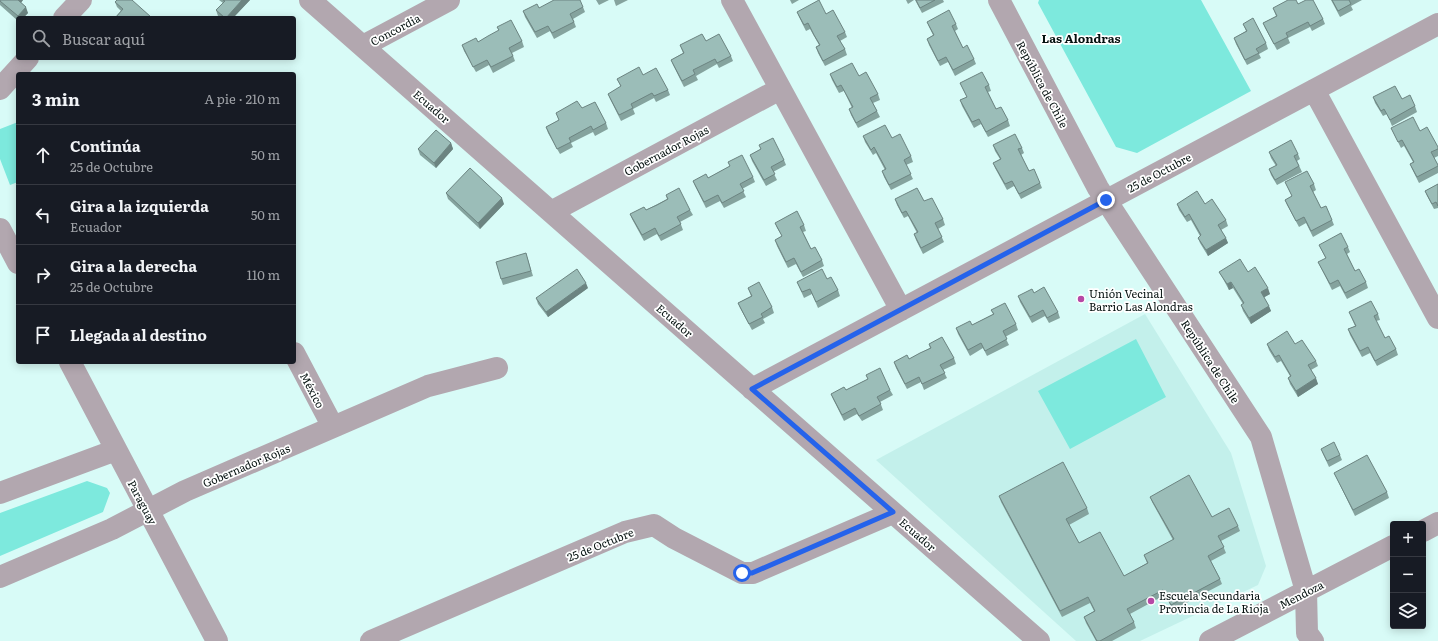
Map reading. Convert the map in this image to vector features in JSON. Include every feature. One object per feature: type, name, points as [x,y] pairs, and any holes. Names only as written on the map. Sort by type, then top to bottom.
[{"type":"street","points":[[66,16],[80,0]]},
{"type":"street","name":"Ecuador","points":[[310,0],[1039,641]]},
{"type":"street","name":"Concordia","points":[[363,46],[449,0]]},
{"type":"street","points":[[732,0],[901,310]]},
{"type":"street","name":"República de Chile","points":[[999,0],[1098,188],[1260,437],[1306,591],[1307,633],[1313,641]]},
{"type":"street","name":"25 de Octubre","points":[[752,389],[1438,24]]},
{"type":"street","points":[[0,89],[26,60]]},
{"type":"street","name":"Gobernador Rojas","points":[[551,212],[780,89]]},
{"type":"street","points":[[1314,90],[1438,318]]},
{"type":"street","name":"México","points":[[296,357],[333,427]]},
{"type":"street","name":"Paraguay","points":[[71,364],[217,641]]},
{"type":"street","name":"Gobernador Rojas","points":[[0,577],[112,529],[185,491],[428,386],[497,368]]},
{"type":"street","points":[[0,493],[116,450]]},
{"type":"street","name":"25 de Octubre","points":[[371,641],[617,535],[632,530],[654,525],[674,538],[742,573],[752,573],[893,512]]},
{"type":"street","points":[[1426,529],[1438,523]]},
{"type":"street","name":"Mendoza","points":[[1210,641],[1390,548]]},
{"type":"shaded area","points":[[1039,0],[1201,0],[1251,91],[1137,153],[1116,147],[1038,3]]},
{"type":"shaded area","points":[[16,123],[16,183],[10,185],[0,159],[0,129]]},
{"type":"shaded area","points":[[1145,314],[1231,453],[1266,566],[1258,585],[1140,641],[1076,641],[876,460]]},
{"type":"shaded area","points":[[1136,339],[1166,397],[1070,449],[1038,391]]},
{"type":"shaded area","points":[[87,481],[107,488],[110,493],[103,512],[0,556],[0,513]]},
{"type":"building","points":[[0,0],[18,0],[26,7],[18,16]]},
{"type":"building","points":[[117,0],[132,0],[150,16],[117,16],[123,9],[115,2]]},
{"type":"building","points":[[223,0],[242,0],[228,16],[223,16],[216,10],[225,1]]},
{"type":"building","points":[[554,0],[580,0],[583,7],[570,14],[574,22],[552,33],[548,26],[535,32],[523,11],[537,4],[539,8]]},
{"type":"building","points":[[819,0],[826,14],[833,10],[845,32],[837,36],[845,49],[823,61],[816,47],[820,45],[808,23],[804,25],[797,12]]},
{"type":"building","points":[[916,0],[935,0],[920,8]]},
{"type":"building","points":[[1288,0],[1296,0],[1298,4],[1306,0],[1313,0],[1323,19],[1310,26],[1308,22],[1286,33],[1288,37],[1274,44],[1263,23],[1277,16],[1273,8]]},
{"type":"building","points":[[1332,0],[1349,0],[1351,4],[1338,11]]},
{"type":"building","points":[[949,10],[956,24],[952,26],[963,48],[967,45],[974,59],[953,70],[946,57],[938,61],[927,39],[934,35],[927,22]]},
{"type":"building","points":[[1253,18],[1266,43],[1256,49],[1259,53],[1245,60],[1234,38],[1247,31],[1243,24]]},
{"type":"building","points":[[511,20],[522,41],[509,48],[513,56],[491,67],[487,60],[473,67],[462,45],[476,38],[478,42],[499,30],[497,27]]},
{"type":"building","points":[[702,34],[706,41],[719,34],[731,56],[717,63],[715,59],[693,70],[695,74],[682,81],[671,60],[684,53],[680,45]]},
{"type":"building","points":[[852,63],[859,76],[866,72],[878,94],[870,98],[877,111],[856,123],[849,109],[853,107],[841,85],[837,87],[830,74]]},
{"type":"building","points":[[639,67],[643,75],[656,68],[668,90],[654,96],[652,93],[631,104],[633,108],[619,115],[608,94],[621,86],[617,79]]},
{"type":"building","points":[[982,72],[989,85],[985,87],[996,109],[1001,107],[1008,120],[986,132],[979,119],[972,122],[960,100],[967,97],[960,83]]},
{"type":"building","points":[[1395,86],[1402,99],[1410,95],[1415,106],[1390,120],[1384,109],[1381,111],[1373,97]]},
{"type":"building","points":[[577,101],[582,108],[595,102],[606,123],[593,130],[591,126],[569,138],[571,142],[557,149],[546,127],[559,120],[556,113]]},
{"type":"building","points":[[1413,117],[1420,131],[1427,127],[1438,147],[1438,149],[1431,152],[1438,166],[1417,177],[1410,164],[1414,162],[1402,140],[1398,142],[1391,128]]},
{"type":"building","points":[[885,125],[892,138],[900,134],[911,156],[904,160],[911,174],[889,185],[882,171],[886,169],[874,147],[871,150],[863,136]]},
{"type":"building","points":[[436,130],[451,143],[434,163],[418,149]]},
{"type":"building","points":[[1015,134],[1022,148],[1018,149],[1029,171],[1034,169],[1040,183],[1019,194],[1012,181],[1005,184],[993,163],[1001,159],[993,145]]},
{"type":"building","points":[[773,138],[784,160],[771,167],[775,174],[764,180],[750,155],[761,149],[759,145]]},
{"type":"building","points":[[1291,140],[1298,154],[1294,156],[1299,166],[1275,180],[1269,169],[1277,165],[1269,152]]},
{"type":"building","points":[[742,155],[753,177],[740,184],[744,191],[722,203],[718,195],[704,202],[693,181],[706,174],[708,178],[730,166],[728,162]]},
{"type":"building","points":[[470,168],[502,198],[478,223],[446,193]]},
{"type":"building","points":[[1307,171],[1314,184],[1310,186],[1321,208],[1326,206],[1332,220],[1311,231],[1304,217],[1296,221],[1285,200],[1292,196],[1285,182]]},
{"type":"building","points":[[1438,184],[1438,206],[1436,202],[1432,204],[1425,191]]},
{"type":"building","points":[[679,188],[690,210],[677,217],[681,224],[659,236],[655,228],[642,235],[630,214],[644,207],[646,210],[657,205],[668,199],[666,195]]},
{"type":"building","points":[[917,188],[924,201],[932,198],[943,219],[935,223],[942,237],[921,248],[914,234],[918,232],[906,211],[902,213],[895,199]]},
{"type":"building","points":[[1197,191],[1205,204],[1212,199],[1226,220],[1218,225],[1226,238],[1206,250],[1198,238],[1201,235],[1189,214],[1185,217],[1177,204]]},
{"type":"building","points":[[797,211],[804,225],[800,227],[811,249],[815,247],[822,260],[801,272],[794,258],[786,262],[775,240],[782,236],[775,223]]},
{"type":"building","points":[[1341,233],[1348,247],[1344,249],[1355,271],[1359,269],[1366,282],[1345,293],[1338,280],[1330,284],[1318,262],[1326,258],[1319,245]]},
{"type":"building","points":[[526,253],[531,271],[501,279],[496,262]]},
{"type":"building","points":[[1240,259],[1248,272],[1255,267],[1268,288],[1261,292],[1269,306],[1249,318],[1241,305],[1244,303],[1231,282],[1227,284],[1219,272]]},
{"type":"building","points":[[577,269],[586,283],[546,312],[536,298]]},
{"type":"building","points":[[822,269],[827,279],[831,277],[838,290],[816,302],[810,289],[802,292],[797,282]]},
{"type":"building","points":[[759,282],[772,307],[761,314],[763,317],[749,324],[738,303],[752,296],[748,288]]},
{"type":"building","points":[[1044,287],[1058,312],[1047,318],[1043,310],[1030,317],[1018,296],[1032,289],[1034,293]]},
{"type":"building","points":[[1371,301],[1378,314],[1374,316],[1385,338],[1389,336],[1396,349],[1375,361],[1368,347],[1360,351],[1348,329],[1356,326],[1349,312]]},
{"type":"building","points":[[1005,303],[1016,324],[1003,331],[1007,339],[985,351],[981,343],[968,350],[956,328],[970,321],[972,325],[994,314],[991,310]]},
{"type":"building","points":[[1287,331],[1295,344],[1302,340],[1316,361],[1308,365],[1316,378],[1296,391],[1288,378],[1291,376],[1279,355],[1275,357],[1267,344]]},
{"type":"building","points":[[942,337],[954,358],[940,365],[945,373],[922,384],[919,377],[905,384],[894,362],[907,355],[909,359],[931,348],[929,344]]},
{"type":"building","points":[[880,368],[890,390],[877,397],[881,404],[859,416],[855,408],[842,415],[831,394],[844,387],[846,390],[868,379],[866,375]]},
{"type":"building","points":[[1334,442],[1340,455],[1327,461],[1321,449]]},
{"type":"building","points":[[1367,455],[1387,492],[1353,510],[1334,473]]},
{"type":"building","points":[[1063,462],[1087,508],[1066,519],[1079,543],[1100,532],[1124,576],[1148,563],[1144,555],[1174,539],[1150,497],[1189,475],[1212,517],[1229,508],[1238,526],[1218,536],[1224,547],[1208,556],[1220,579],[1171,605],[1163,590],[1127,609],[1134,622],[1100,641],[1097,641],[1084,617],[1095,611],[1088,597],[1060,611],[999,496]]},
{"type":"place","name":"Unión Vecinal Barrio Las Alondras","points":[[1081,299]]},
{"type":"place","name":"Escuela Secundaria Provincia de La Rioja","points":[[1151,601]]},
{"type":"district","name":"Las Alondras","points":[[1081,38]]},
{"type":"route","points":[[742,573],[752,573],[893,512],[752,389],[1106,200]]}]
